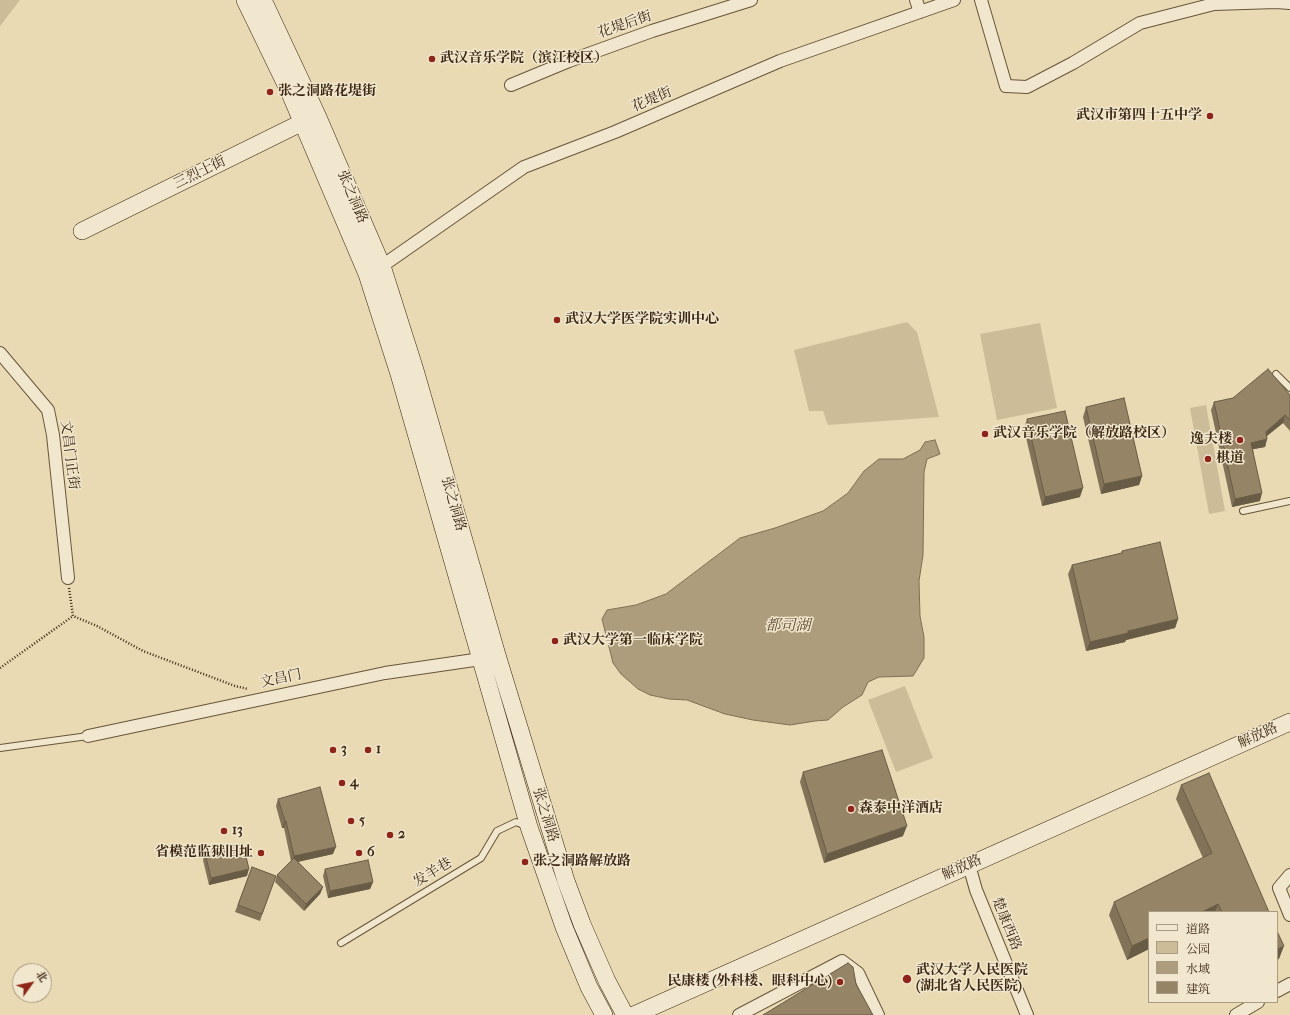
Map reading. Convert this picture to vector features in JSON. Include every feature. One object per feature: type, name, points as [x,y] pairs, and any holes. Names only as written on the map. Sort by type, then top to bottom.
[{"type":"main road","name":"张之洞路","points":[[245,0],[310,119],[382,266],[415,370],[497,655],[566,881],[582,924],[607,981],[626,1015]]},
{"type":"main road","name":"张之洞路","points":[[263,0],[310,119],[367,274],[399,374],[529,827],[564,927],[589,987],[604,1015]]},
{"type":"main road","name":"三烈士街","points":[[82,231],[310,119]]},
{"type":"main road","name":"解放路","points":[[634,1015],[1290,722]]},
{"type":"street","name":"花堤后街","points":[[511,85],[569,61],[652,31],[751,0]]},
{"type":"street","points":[[916,0],[920,12]]},
{"type":"street","name":"花堤街","points":[[382,266],[524,167],[615,132],[780,61],[954,0]]},
{"type":"street","points":[[981,0],[1006,86],[1027,87],[1073,63],[1103,44],[1140,24],[1214,4],[1290,3]]},
{"type":"street","name":"文昌门正街","points":[[0,353],[48,410],[53,435],[68,578]]},
{"type":"street","name":"文昌门","points":[[88,736],[385,673],[481,659]]},
{"type":"street","name":"楚康西路","points":[[969,865],[976,890],[1027,1015]]},
{"type":"street","points":[[1290,874],[1279,888],[1290,915]]},
{"type":"street","points":[[738,1015],[842,961],[858,973],[878,1015]]},
{"type":"street","points":[[1278,990],[1290,984]]},
{"type":"street","points":[[1236,1015],[1256,1003]]},
{"type":"lane","points":[[1276,374],[1290,388]]},
{"type":"lane","points":[[1243,511],[1290,501]]},
{"type":"lane","points":[[0,748],[88,736]]},
{"type":"lane","name":"发羊巷","points":[[341,943],[481,858],[498,831],[516,822],[529,827]]},
{"type":"path","points":[[68,578],[73,616]]},
{"type":"path","points":[[0,668],[73,616]]},
{"type":"path","points":[[73,616],[97,626],[143,651],[250,690]]},
{"type":"green space","points":[[0,0],[20,0],[0,26]]},
{"type":"green space","points":[[907,322],[917,332],[939,417],[828,425],[823,411],[809,411],[794,350]]},
{"type":"green space","points":[[1040,323],[1057,408],[997,420],[980,334]]},
{"type":"green space","name":"棋道","points":[[1206,405],[1225,511],[1209,514],[1190,408]]},
{"type":"green space","points":[[905,686],[933,758],[896,772],[868,700]]},
{"type":"water","name":"都司湖","points":[[935,440],[940,454],[927,459],[924,472],[923,555],[919,581],[920,616],[924,637],[924,658],[913,676],[879,677],[868,682],[862,695],[843,707],[828,720],[790,725],[753,720],[725,714],[687,700],[669,699],[650,695],[638,689],[621,674],[613,663],[602,619],[607,610],[636,605],[666,594],[740,538],[775,528],[823,511],[848,493],[864,471],[879,459],[903,459],[920,450],[925,442]]},
{"type":"building","name":"逸夫楼","points":[[1268,369],[1290,395],[1290,420],[1285,415],[1266,432],[1267,439],[1251,443],[1262,493],[1235,499],[1214,402],[1233,398]]},
{"type":"building","points":[[1124,398],[1142,476],[1104,484],[1086,407]]},
{"type":"building","points":[[1065,411],[1083,488],[1045,497],[1027,419]]},
{"type":"building","points":[[1160,542],[1178,619],[1090,642],[1072,565]]},
{"type":"building","name":"森泰中洋酒店","points":[[882,750],[907,826],[827,854],[803,772]]},
{"type":"building","points":[[1209,773],[1269,911],[1222,911],[1218,904],[1204,911],[1148,911],[1148,938],[1132,946],[1114,902],[1212,853],[1181,785]]},
{"type":"building","points":[[320,787],[336,847],[294,856],[286,821],[278,799]]},
{"type":"building","points":[[243,844],[249,869],[211,878],[205,853]]},
{"type":"building","points":[[294,858],[323,887],[306,904],[277,875]]},
{"type":"building","points":[[368,860],[373,882],[330,891],[325,869]]},
{"type":"building","points":[[252,867],[276,876],[262,914],[238,905]]},
{"type":"building","points":[[1278,933],[1284,946],[1278,949]]},
{"type":"building","name":"民康楼 (外科楼、眼科中心)","points":[[848,963],[853,967],[856,984],[873,1015],[763,1015]]},
{"type":"place","name":"武汉音乐学院（滨江校区）","points":[[432,59]]},
{"type":"place","name":"张之洞路花堤街","points":[[270,92]]},
{"type":"place","name":"武汉市第四十五中学","points":[[1210,116]]},
{"type":"place","name":"武汉大学医学院实训中心","points":[[557,320]]},
{"type":"place","name":"武汉音乐学院（解放路校区）","points":[[985,434]]},
{"type":"place","name":"逸夫楼","points":[[1240,440]]},
{"type":"place","name":"棋道","points":[[1208,459]]},
{"type":"place","name":"武汉大学第一临床学院","points":[[555,641]]},
{"type":"place","name":"3","points":[[333,750]]},
{"type":"place","name":"1","points":[[368,750]]},
{"type":"place","name":"4","points":[[342,783]]},
{"type":"place","name":"森泰中洋酒店","points":[[851,809]]},
{"type":"place","name":"5","points":[[351,821]]},
{"type":"place","name":"13","points":[[224,831]]},
{"type":"place","name":"2","points":[[390,835]]},
{"type":"place","name":"省模范监狱旧址","points":[[261,853]]},
{"type":"place","name":"6","points":[[359,853]]},
{"type":"place","name":"张之洞路解放路","points":[[525,862]]},
{"type":"place","name":"武汉大学人民医院 (湖北省人民医院)","points":[[907,979]]},
{"type":"place","name":"民康楼 (外科楼、眼科中心)","points":[[840,982]]}]
